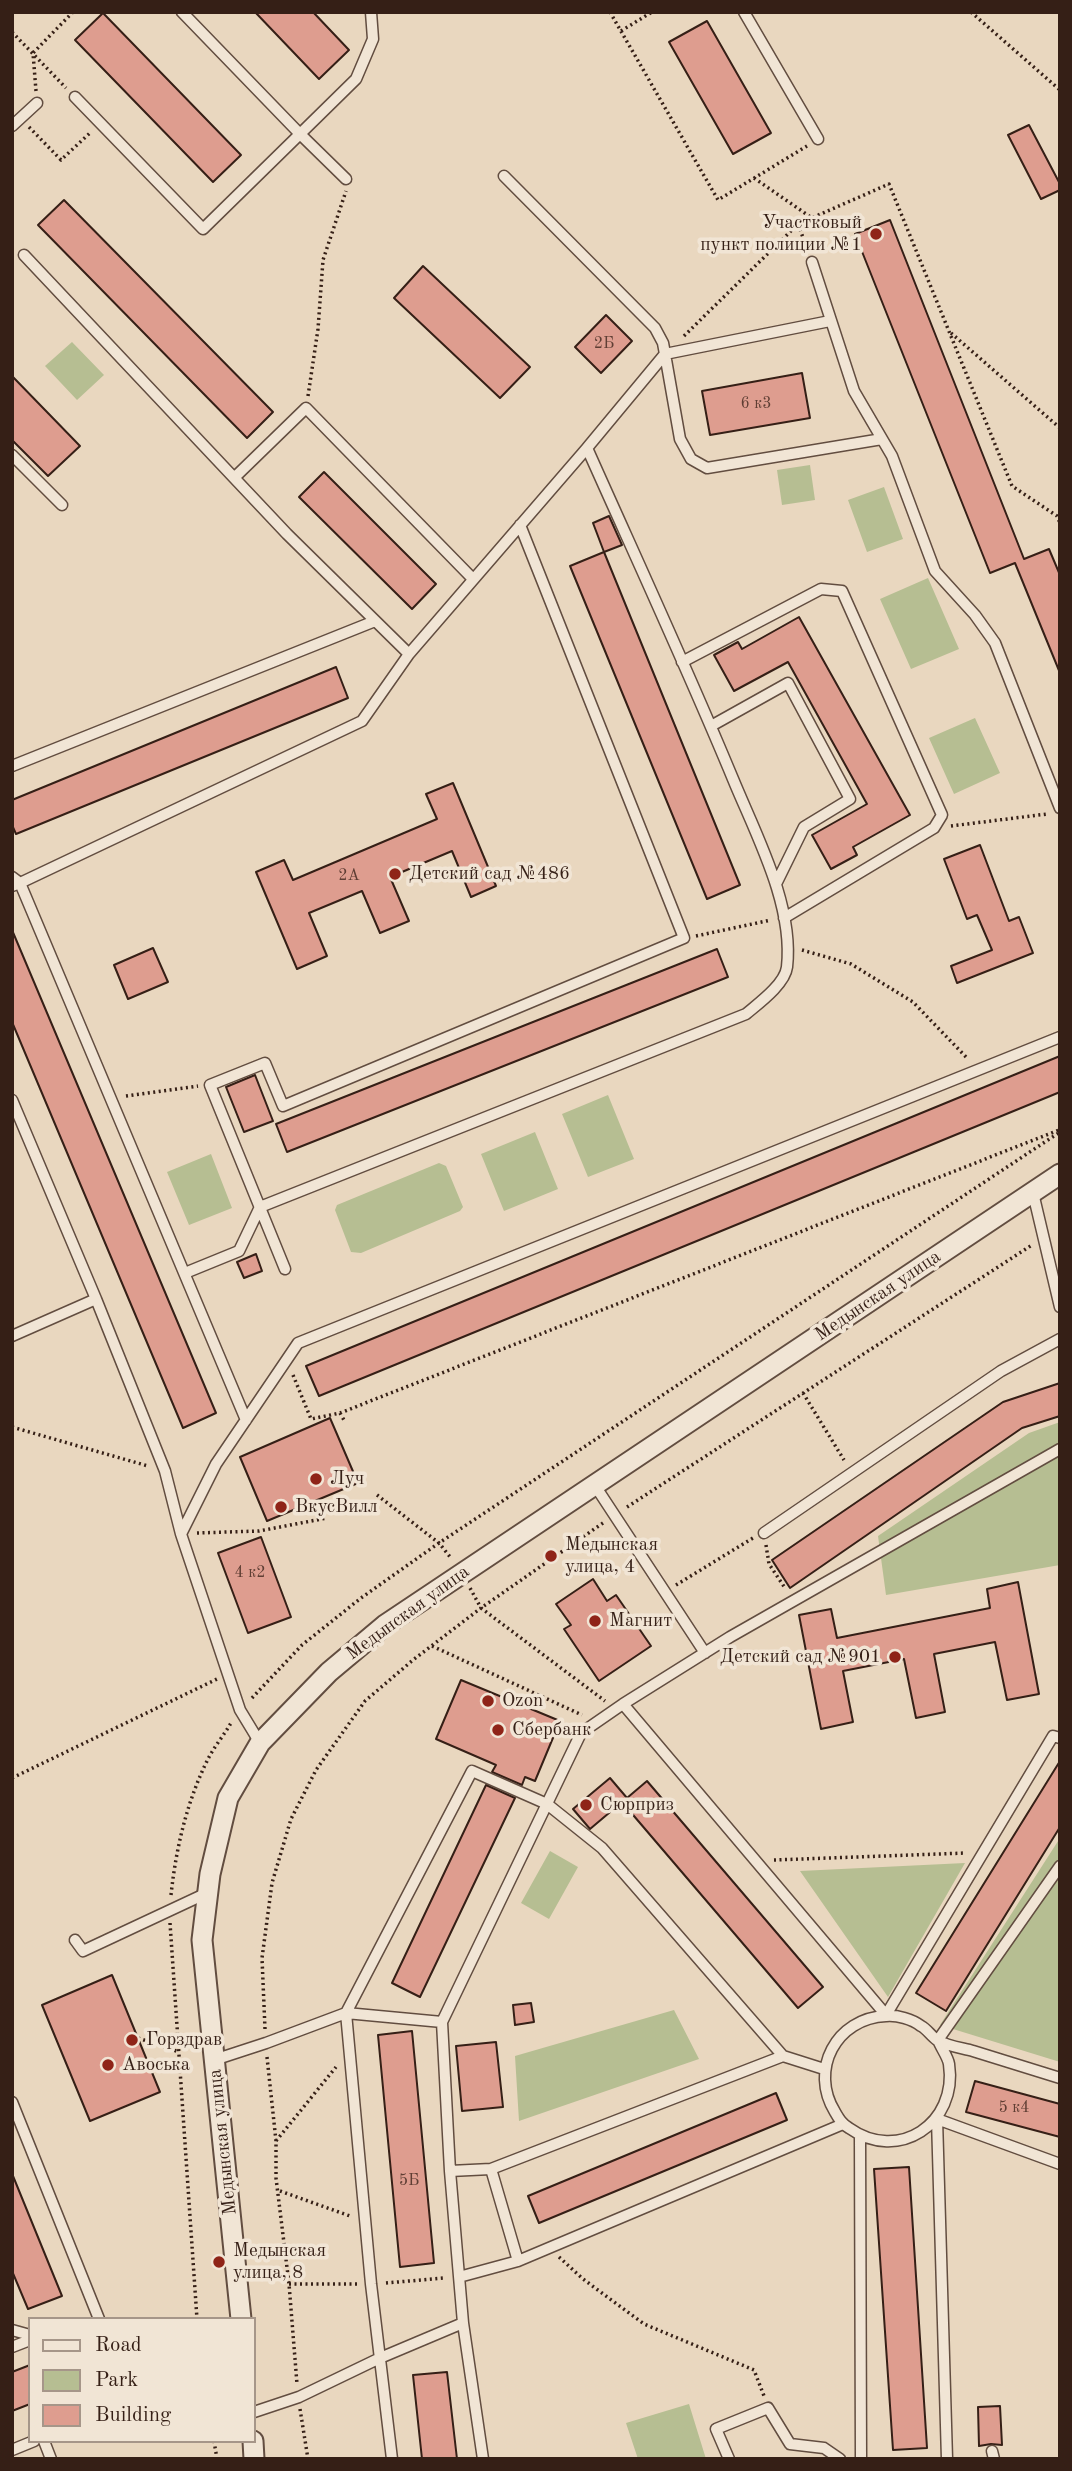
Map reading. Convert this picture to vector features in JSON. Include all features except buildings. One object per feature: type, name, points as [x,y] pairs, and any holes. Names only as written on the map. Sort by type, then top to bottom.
[{"type":"street","name":"Медынская улица","points":[[241,2317],[202,1940],[210,1874],[229,1798],[260,1743],[328,1672],[385,1625],[1060,1174]]},
{"type":"lane","points":[[182,12],[346,180]]},
{"type":"lane","points":[[75,97],[203,229],[356,79],[373,38],[371,12]]},
{"type":"lane","points":[[744,12],[818,139]]},
{"type":"lane","points":[[12,126],[37,103]]},
{"type":"lane","points":[[504,176],[656,328],[663,343],[680,439],[691,459],[707,468],[882,439]]},
{"type":"lane","points":[[24,255],[287,534],[409,654]]},
{"type":"lane","points":[[812,262],[854,391],[892,456],[935,572],[975,615],[995,643],[1060,808]]},
{"type":"lane","points":[[246,1420],[111,1098],[15,882],[362,721],[409,654],[665,354],[830,321]]},
{"type":"lane","points":[[235,477],[306,408],[473,579]]},
{"type":"lane","points":[[185,1273],[240,1251],[260,1207],[747,1014],[772,993],[787,970],[784,918],[776,884],[711,726],[587,448]]},
{"type":"lane","points":[[12,455],[62,505]]},
{"type":"lane","points":[[285,1269],[210,1085],[265,1063],[283,1106],[684,938],[520,525]]},
{"type":"lane","points":[[682,662],[821,589],[842,591],[942,815],[933,828],[784,918]]},
{"type":"lane","points":[[12,766],[375,621]]},
{"type":"lane","points":[[711,726],[788,683],[850,799],[804,827],[776,884]]},
{"type":"lane","points":[[181,1534],[216,1464],[298,1343],[1060,1037]]},
{"type":"lane","points":[[12,1100],[165,1471],[181,1534],[240,1710],[260,1743]]},
{"type":"lane","points":[[1033,1192],[1060,1307]]},
{"type":"lane","points":[[12,1336],[96,1299]]},
{"type":"lane","points":[[764,1533],[1001,1371],[1060,1339]]},
{"type":"lane","points":[[483,2459],[463,2323],[450,2171],[442,2022],[581,1733],[705,1653],[1060,1449]]},
{"type":"lane","points":[[594,1484],[705,1653]]},
{"type":"lane","points":[[619,1706],[755,1860],[886,2015]]},
{"type":"lane","points":[[886,2015],[1053,1736],[1060,1738]]},
{"type":"lane","points":[[392,2459],[371,2284],[346,2012],[472,1771],[547,1804],[602,1848],[783,2056],[824,2069]]},
{"type":"lane","points":[[938,2040],[1060,1866]]},
{"type":"lane","points":[[75,1940],[83,1951],[207,1893]]},
{"type":"lane","points":[[214,2060],[346,2012],[442,2022]]},
{"type":"lane","points":[[938,2040],[949,2063],[947,2101],[937,2119],[928,2128],[894,2142],[860,2136],[843,2124],[827,2099],[824,2069],[832,2048],[847,2030],[864,2020],[886,2015],[902,2017],[920,2025],[938,2040],[1060,2078]]},
{"type":"lane","points":[[450,2171],[491,2169],[783,2056]]},
{"type":"lane","points":[[12,2102],[98,2317]]},
{"type":"lane","points":[[937,2119],[1060,2164]]},
{"type":"lane","points":[[937,2119],[947,2459]]},
{"type":"lane","points":[[459,2277],[518,2261],[843,2124]]},
{"type":"lane","points":[[860,2136],[861,2459]]},
{"type":"lane","points":[[491,2169],[518,2261]]},
{"type":"lane","points":[[256,2411],[299,2397],[380,2358],[463,2323]]},
{"type":"lane","points":[[12,2330],[28,2337]]},
{"type":"lane","points":[[12,2347],[28,2339]]},
{"type":"lane","points":[[729,2459],[716,2429],[768,2408],[790,2444],[824,2448],[840,2459]]},
{"type":"lane","points":[[12,2450],[29,2443]]},
{"type":"path","points":[[37,103],[33,53],[73,12]]},
{"type":"path","points":[[610,12],[718,200],[818,139]]},
{"type":"path","points":[[621,31],[652,12]]},
{"type":"path","points":[[971,12],[1060,90]]},
{"type":"path","points":[[12,32],[75,97]]},
{"type":"path","points":[[21,118],[61,160],[100,123]]},
{"type":"path","points":[[754,178],[811,218]]},
{"type":"path","points":[[306,408],[318,329],[323,260],[346,196],[346,180]]},
{"type":"path","points":[[665,354],[798,224],[889,184],[1012,486],[1057,516],[1060,523]]},
{"type":"path","points":[[798,224],[812,262]]},
{"type":"path","points":[[948,331],[1060,428]]},
{"type":"path","points":[[933,828],[1049,814]]},
{"type":"path","points":[[684,938],[784,918]]},
{"type":"path","points":[[787,945],[851,964],[913,1002],[978,1070]]},
{"type":"path","points":[[111,1098],[210,1085]]},
{"type":"path","points":[[287,1360],[312,1419],[340,1413],[1060,1131]]},
{"type":"path","points":[[240,1710],[302,1645],[361,1598],[439,1543],[1060,1131]]},
{"type":"path","points":[[309,2459],[299,2397],[280,2191],[276,2178],[276,2141],[266,2043],[262,1958],[272,1883],[291,1819],[316,1770],[365,1701],[481,1608],[615,1515],[1043,1238]]},
{"type":"path","points":[[803,1393],[845,1461]]},
{"type":"path","points":[[340,1413],[344,1420]]},
{"type":"path","points":[[12,1427],[165,1471]]},
{"type":"path","points":[[377,1495],[439,1543]]},
{"type":"path","points":[[181,1534],[259,1531],[327,1518]]},
{"type":"path","points":[[764,1533],[769,1564],[788,1591]]},
{"type":"path","points":[[665,1592],[739,1544]]},
{"type":"path","points":[[463,1573],[481,1608],[619,1706]]},
{"type":"path","points":[[432,1646],[597,1722]]},
{"type":"path","points":[[12,1779],[228,1674]]},
{"type":"path","points":[[755,1860],[983,1853]]},
{"type":"path","points":[[138,2038],[179,2052]]},
{"type":"path","points":[[276,2141],[350,2050]]},
{"type":"path","points":[[187,2188],[197,2317]]},
{"type":"path","points":[[280,2191],[367,2222]]},
{"type":"path","points":[[548,2248],[583,2279],[644,2324],[754,2370],[768,2408]]},
{"type":"green space","points":[[72,342],[104,375],[77,400],[45,366]]},
{"type":"green space","points":[[810,465],[815,500],[782,505],[777,470]]},
{"type":"green space","points":[[884,487],[903,539],[867,552],[848,500]]},
{"type":"green space","points":[[928,578],[959,649],[911,669],[880,599]]},
{"type":"green space","points":[[975,718],[1000,773],[954,794],[929,738]]},
{"type":"green space","points":[[608,1095],[634,1159],[588,1177],[562,1114]]},
{"type":"green space","points":[[535,1132],[558,1189],[504,1211],[481,1154]]},
{"type":"green space","points":[[211,1154],[232,1208],[189,1225],[167,1172]]},
{"type":"green space","points":[[439,1163],[446,1166],[463,1207],[460,1211],[361,1253],[351,1252],[335,1210],[337,1205]]},
{"type":"green space","points":[[1060,1422],[1060,1565],[886,1595],[878,1536],[1029,1433]]},
{"type":"green space","points":[[1060,1838],[1060,2062],[940,2025]]},
{"type":"green space","points":[[550,1851],[578,1867],[549,1919],[521,1903]]},
{"type":"green space","points":[[965,1863],[888,1997],[800,1871]]},
{"type":"green space","points":[[674,2010],[699,2059],[519,2121],[515,2056]]},
{"type":"green space","points":[[689,2404],[706,2459],[638,2459],[626,2423]]},
{"type":"place","name":"Участковый пункт полиции №1","points":[[876,234]]},
{"type":"place","name":"Детский сад №486","points":[[395,874]]},
{"type":"place","name":"Луч","points":[[316,1479]]},
{"type":"place","name":"ВкусВилл","points":[[281,1507]]},
{"type":"place","name":"Медынская улица, 4","points":[[551,1556]]},
{"type":"place","name":"Магнит","points":[[595,1621]]},
{"type":"place","name":"Детский сад №901","points":[[895,1657]]},
{"type":"place","name":"Ozon","points":[[488,1701]]},
{"type":"place","name":"Сбербанк","points":[[498,1730]]},
{"type":"place","name":"Сюрприз","points":[[586,1805]]},
{"type":"place","name":"Горздрав","points":[[132,2040]]},
{"type":"place","name":"Авоська","points":[[108,2065]]},
{"type":"place","name":"Медынская улица, 8","points":[[219,2262]]}]
